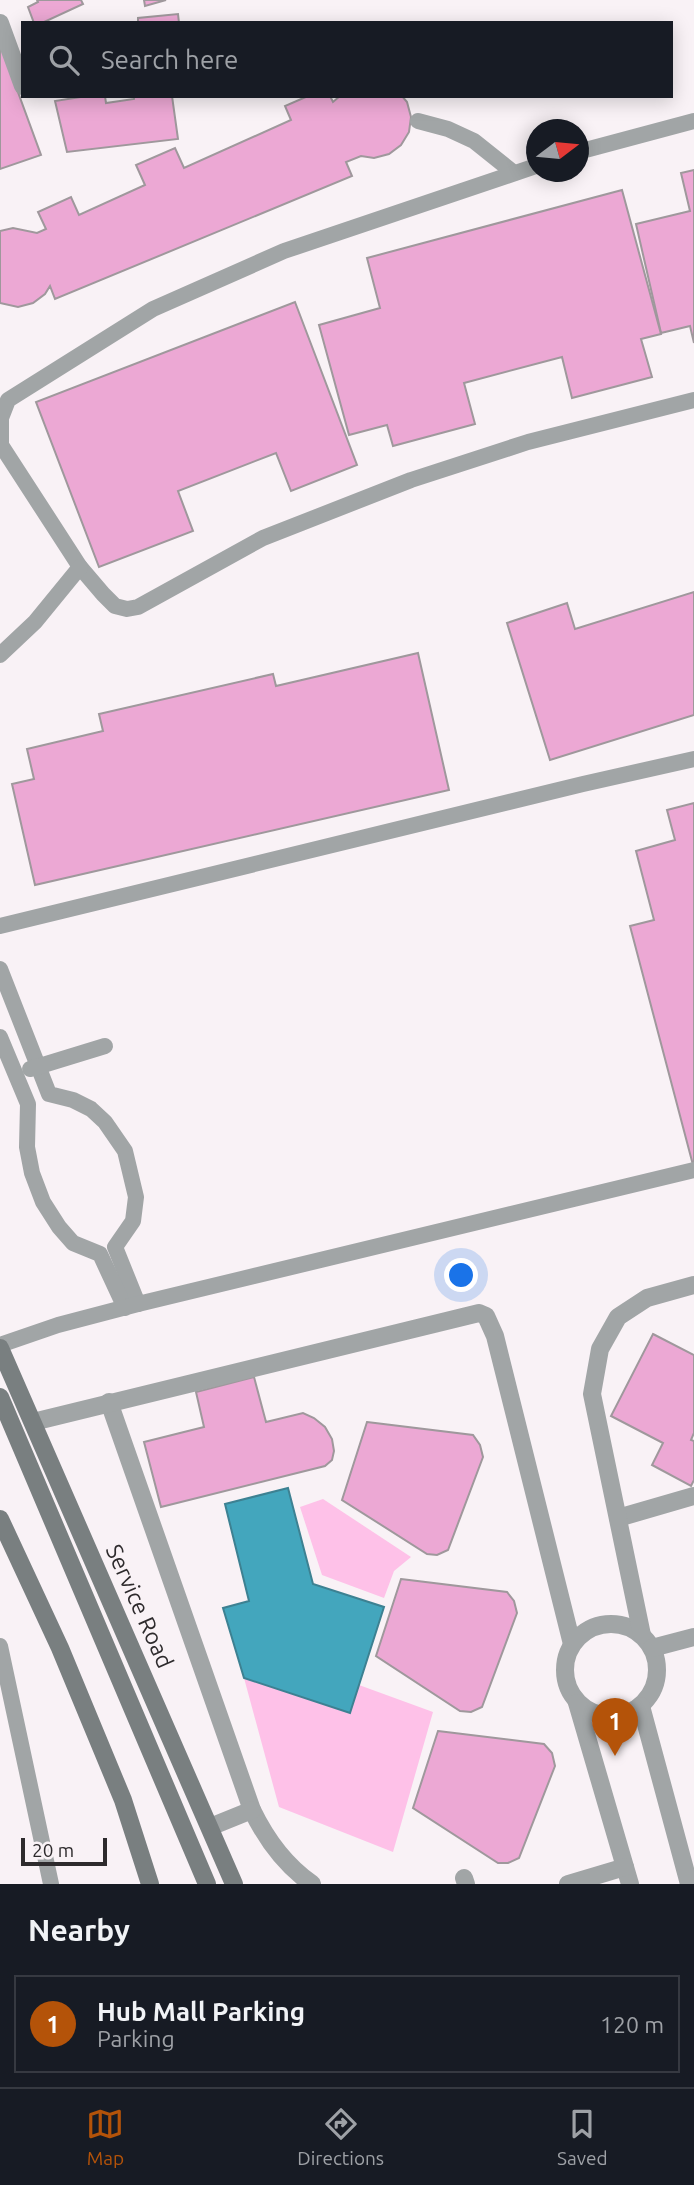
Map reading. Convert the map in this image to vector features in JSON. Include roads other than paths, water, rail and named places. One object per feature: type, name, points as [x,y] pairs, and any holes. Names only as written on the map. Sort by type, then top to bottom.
[{"type":"main road","name":"Service Road","points":[[0,1347],[234,1884]]},
{"type":"main road","points":[[0,1397],[207,1884]]},
{"type":"main road","points":[[0,1519],[60,1648],[123,1800],[150,1884]]},
{"type":"street","points":[[10,33],[21,78]]},
{"type":"street","points":[[577,1703],[590,1712],[605,1716],[630,1713],[641,1706],[657,1679],[657,1663],[647,1641],[592,1394],[600,1349],[618,1317],[647,1298],[694,1285]]},
{"type":"street","points":[[33,1422],[479,1313],[486,1316],[495,1336],[572,1644]]},
{"type":"street","points":[[109,1402],[252,1810],[263,1833],[300,1875],[312,1884]]},
{"type":"street","points":[[618,1518],[694,1496]]},
{"type":"street","points":[[568,1884],[627,1876],[577,1703],[568,1689],[564,1674],[565,1658],[572,1644],[583,1632],[597,1625],[613,1623],[628,1627],[647,1641],[694,1637]]},
{"type":"street","points":[[641,1706],[690,1884]]},
{"type":"street","points":[[210,1827],[252,1810]]},
{"type":"lane","points":[[418,121],[448,129],[474,141],[514,173]]},
{"type":"lane","points":[[589,149],[694,121]]},
{"type":"lane","points":[[526,169],[284,251],[153,309],[8,400],[0,418],[1,445],[80,567],[115,606],[127,609],[138,607],[263,538],[411,480],[528,442],[694,400]]},
{"type":"lane","points":[[0,654],[35,622],[80,567]]},
{"type":"lane","points":[[0,926],[694,759]]},
{"type":"lane","points":[[0,969],[49,1094]]},
{"type":"lane","points":[[0,1037],[28,1104],[27,1147],[32,1173],[43,1202],[59,1227],[74,1243],[100,1254],[132,1306]]},
{"type":"lane","points":[[15,1074],[105,1046]]},
{"type":"lane","points":[[28,1104],[49,1094],[73,1100],[91,1109],[105,1122],[125,1151],[136,1198],[133,1221],[115,1247],[100,1254]]},
{"type":"lane","points":[[0,1347],[58,1325],[132,1306],[694,1170]]},
{"type":"lane","points":[[115,1247],[132,1306]]},
{"type":"lane","points":[[0,1646],[51,1884]]},
{"type":"water","points":[[288,1488],[313,1584],[384,1607],[350,1713],[244,1678],[223,1608],[249,1601],[225,1504]]},
{"type":"place","name":"Hub Mall Parking","points":[[615,1756]]}]
